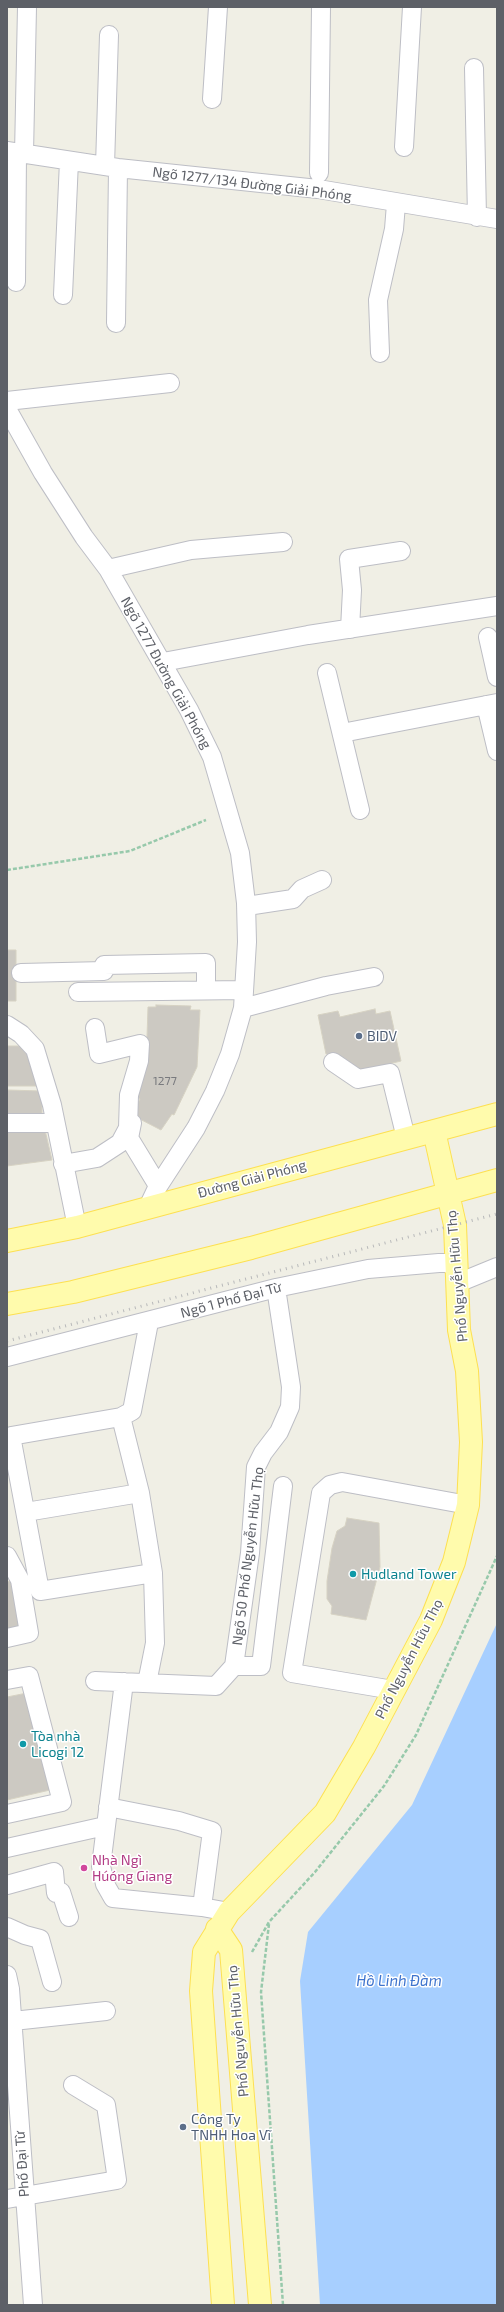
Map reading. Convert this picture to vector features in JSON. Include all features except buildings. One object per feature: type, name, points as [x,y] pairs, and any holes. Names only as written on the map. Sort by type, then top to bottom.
[{"type":"main road","name":"Đường Giải Phóng","points":[[7,1241],[76,1228],[153,1198],[406,1138],[497,1114]]},
{"type":"main road","name":"Phố Nguyễn Hữu Thọ","points":[[223,2305],[201,1991],[204,1952],[223,1921],[325,1813],[364,1747],[431,1620],[454,1562],[468,1505],[471,1442],[467,1371],[459,1330],[455,1225],[434,1131]]},
{"type":"main road","points":[[7,1304],[73,1292],[251,1248],[497,1180]]},
{"type":"main road","name":"Phố Nguyễn Hữu Thọ","points":[[223,1921],[230,1950],[260,2305]]},
{"type":"street","points":[[16,282],[16,153],[27,7]]},
{"type":"street","points":[[212,99],[218,7]]},
{"type":"street","points":[[319,173],[321,7]]},
{"type":"street","points":[[404,147],[412,7]]},
{"type":"street","points":[[109,35],[111,167],[116,322]]},
{"type":"street","points":[[474,68],[477,217]]},
{"type":"street","name":"Ngõ 1277/134 Đường Giải Phóng","points":[[16,153],[111,167],[318,189],[396,204],[497,219]]},
{"type":"street","points":[[64,295],[68,161]]},
{"type":"street","points":[[380,352],[377,322],[378,300],[394,229],[396,204]]},
{"type":"street","points":[[7,401],[170,383]]},
{"type":"street","name":"Ngõ 1277 Đường Giải Phóng","points":[[7,409],[43,473],[84,537],[108,569],[163,662],[189,710],[212,757],[240,853],[246,906],[247,942],[244,999],[230,1054],[215,1091],[196,1128],[153,1198]]},
{"type":"street","points":[[108,569],[191,550],[283,542]]},
{"type":"street","points":[[350,628],[352,590],[349,559],[400,551]]},
{"type":"street","points":[[163,662],[350,628],[497,606]]},
{"type":"street","points":[[488,637],[497,677]]},
{"type":"street","points":[[327,673],[360,810]]},
{"type":"street","points":[[342,733],[492,704],[497,751]]},
{"type":"street","points":[[246,906],[293,899],[302,889],[322,880]]},
{"type":"street","points":[[21,973],[104,971],[104,965],[206,964],[206,990]]},
{"type":"street","points":[[78,992],[206,990],[244,999],[326,986],[374,976]]},
{"type":"street","points":[[7,1025],[21,1034],[35,1049],[55,1123],[76,1228]]},
{"type":"street","points":[[63,1164],[97,1158],[120,1143],[128,1128],[129,1095],[139,1060],[140,1044],[99,1054],[96,1028]]},
{"type":"street","points":[[333,1062],[358,1080],[390,1073],[406,1138]]},
{"type":"street","points":[[133,1118],[129,1138],[157,1184],[153,1198]]},
{"type":"street","points":[[7,1123],[55,1123]]},
{"type":"street","name":"Ngõ 1 Phố Đại Từ","points":[[7,1356],[149,1322],[276,1288],[368,1269],[448,1263],[457,1276]]},
{"type":"street","points":[[457,1276],[497,1267]]},
{"type":"street","name":"Ngõ 50 Phố Nguyễn Hữu Thọ","points":[[234,1666],[250,1553],[256,1467],[263,1453],[279,1432],[290,1407],[291,1387],[276,1288]]},
{"type":"street","points":[[149,1322],[132,1410],[121,1417],[11,1436],[40,1591],[153,1573]]},
{"type":"street","points":[[121,1417],[140,1493],[153,1573],[155,1642],[147,1683]]},
{"type":"street","points":[[393,1690],[292,1673],[322,1493],[330,1485],[342,1482],[468,1505]]},
{"type":"street","points":[[95,1682],[216,1686],[234,1666],[261,1666],[283,1486]]},
{"type":"street","points":[[26,1512],[140,1493]]},
{"type":"street","points":[[7,1556],[20,1580],[28,1633],[7,1638]]},
{"type":"street","points":[[7,1680],[29,1676],[62,1802],[7,1814]]},
{"type":"street","points":[[124,1682],[101,1866],[105,1884],[113,1898],[202,1906],[223,1921]]},
{"type":"street","points":[[108,1807],[179,1821],[212,1831],[202,1906]]},
{"type":"street","points":[[7,1848],[105,1826]]},
{"type":"street","points":[[7,1885],[54,1872],[56,1893],[61,1892],[69,1917]]},
{"type":"street","points":[[7,1927],[25,1935],[40,1938],[52,1982]]},
{"type":"street","name":"Phố Đại Từ","points":[[7,1976],[10,1989],[12,2021],[15,2198],[33,2305]]},
{"type":"street","points":[[12,2021],[106,2011]]},
{"type":"street","points":[[15,2198],[117,2180],[106,2105],[73,2085]]},
{"type":"path","points":[[7,870],[130,851],[206,820]]},
{"type":"path","points":[[252,1952],[269,1922],[315,1872],[384,1786],[416,1735],[497,1556]]},
{"type":"path","points":[[269,1922],[261,1992],[283,2305]]},
{"type":"water","name":"Hồ Linh Đàm","points":[[497,1623],[497,2305],[320,2305],[300,1981],[308,1932],[412,1805]]},
{"type":"railway","points":[[7,1341],[497,1214]]},
{"type":"place","name":"BIDV","points":[[359,1036]]},
{"type":"place","name":"Hudland Tower","points":[[353,1574]]},
{"type":"place","name":"Tòa nhà Licogi 12","points":[[23,1744]]},
{"type":"place","name":"Nhà Ngì Húóng Giang","points":[[84,1868]]},
{"type":"place","name":"Công Ty TNHH Hoa Vĩ","points":[[183,2127]]}]
